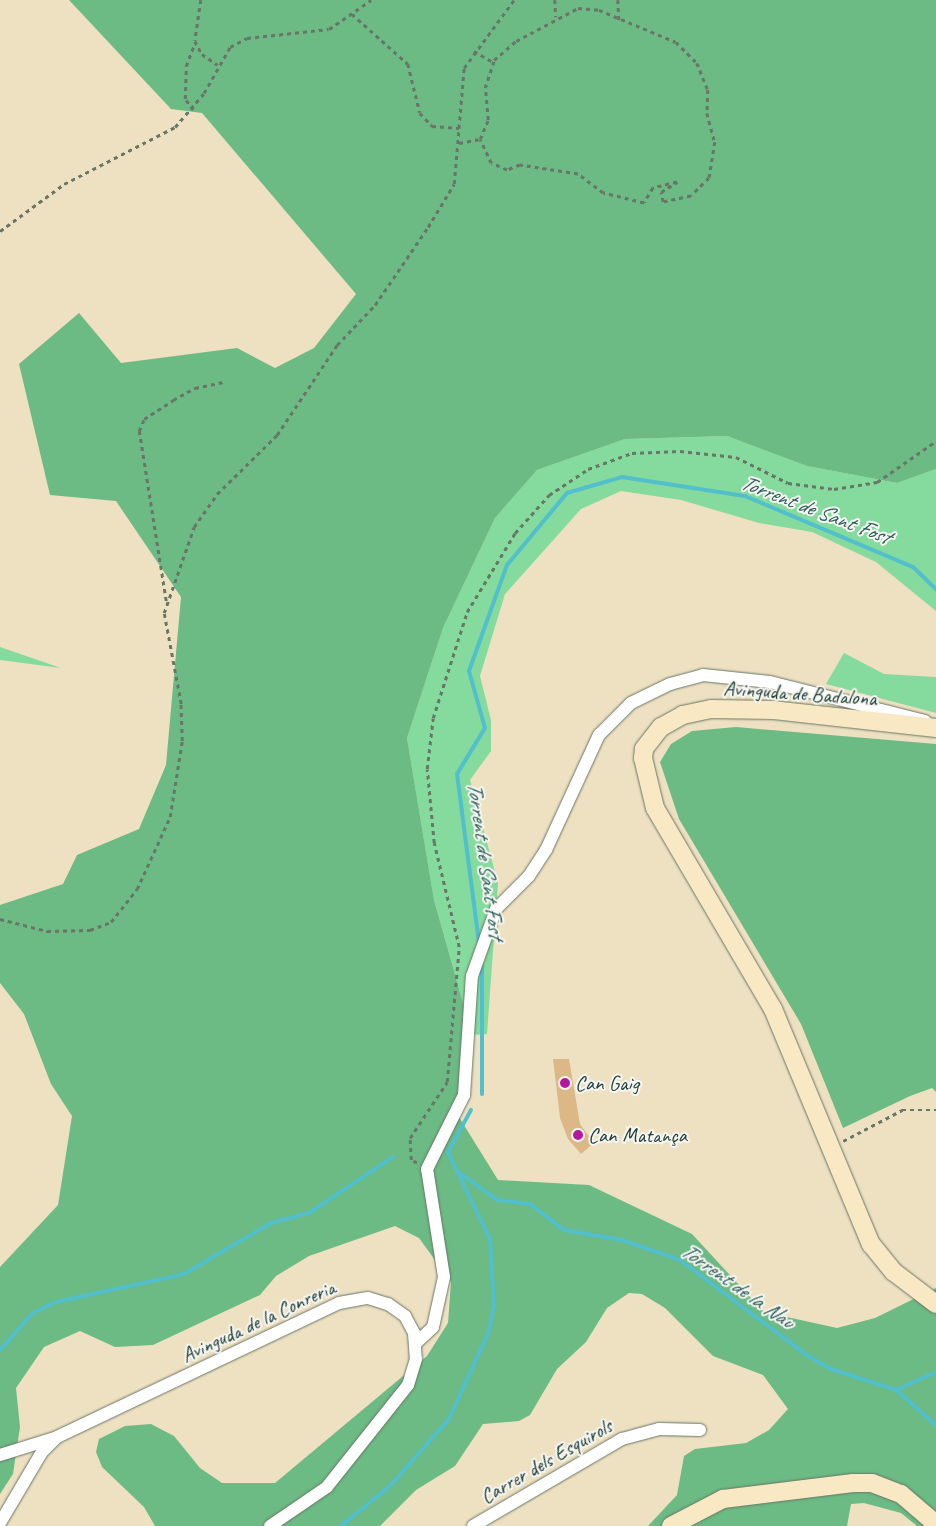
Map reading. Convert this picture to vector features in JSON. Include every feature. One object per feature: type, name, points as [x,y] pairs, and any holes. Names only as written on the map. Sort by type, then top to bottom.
[{"type":"street","points":[[416,1342],[433,1327],[444,1277],[427,1169],[464,1095],[469,1066],[469,986],[496,909],[538,863],[590,750],[620,712],[687,677],[721,675],[830,695],[916,718],[936,728]]},
{"type":"street","name":"Avinguda de Badalona","points":[[831,1147],[773,1008],[656,808],[644,774],[644,749],[652,736],[673,719],[711,709],[774,710],[936,728]]},
{"type":"street","points":[[831,1147],[871,1244],[894,1272],[936,1304]]},
{"type":"street","name":"Avinguda de la Conreria","points":[[0,1523],[42,1452],[57,1437],[356,1299],[380,1300],[398,1309],[410,1323],[416,1342],[413,1374],[399,1398],[327,1486],[270,1526]]},
{"type":"street","name":"Carrer dels Esquirols","points":[[473,1526],[622,1439],[659,1429],[700,1430]]},
{"type":"street","points":[[0,1455],[57,1437]]},
{"type":"street","points":[[671,1526],[723,1500],[853,1482],[872,1484],[901,1494],[936,1524]]},
{"type":"path","points":[[193,110],[185,99],[186,66],[196,41],[201,0]]},
{"type":"path","points":[[0,231],[64,184],[176,127],[193,110],[230,47],[247,38],[329,29],[371,0]]},
{"type":"path","points":[[0,919],[47,931],[101,928],[126,907],[153,859],[170,817],[182,740],[179,685],[163,625],[166,603],[206,507],[277,435],[337,346],[375,305],[428,227],[454,184],[459,143],[460,82],[474,51],[514,0]]},
{"type":"path","points":[[555,0],[556,17]]},
{"type":"path","points":[[618,0],[619,20]]},
{"type":"path","points":[[578,8],[599,10],[619,20],[676,42],[697,63],[708,90],[707,113],[715,142],[709,178],[691,196],[663,202],[661,192],[677,182],[654,188],[644,203],[603,193],[578,174],[520,165],[507,170],[491,163],[480,139],[488,120],[485,88],[493,62],[516,41],[556,17],[578,8]]},
{"type":"path","points":[[352,14],[408,64],[420,113],[432,126],[459,128]]},
{"type":"path","points":[[196,41],[202,54],[218,65]]},
{"type":"path","points":[[474,51],[493,62]]},
{"type":"path","points":[[459,143],[480,139]]},
{"type":"path","points":[[166,603],[139,431],[144,419],[172,400],[195,388],[224,382]]},
{"type":"path","points":[[427,1169],[411,1160],[410,1138],[447,1082],[459,947],[434,844],[427,769],[433,718],[467,612],[516,533],[557,490],[588,469],[632,453],[680,451],[736,457],[788,483],[834,488],[878,482],[936,441]]},
{"type":"path","points":[[831,1147],[902,1110],[936,1110]]},
{"type":"green space","points":[[69,0],[936,0],[936,469],[897,483],[807,466],[727,436],[625,439],[537,470],[495,518],[443,628],[407,738],[434,900],[472,1035],[454,1109],[498,1180],[589,1185],[692,1234],[764,1312],[837,1328],[875,1318],[936,1288],[936,1526],[917,1526],[901,1513],[864,1503],[851,1504],[847,1526],[648,1526],[677,1495],[684,1456],[695,1449],[746,1443],[769,1430],[788,1409],[763,1375],[713,1356],[665,1308],[642,1294],[629,1293],[607,1308],[586,1342],[557,1369],[530,1415],[519,1421],[483,1424],[455,1466],[416,1490],[380,1526],[155,1526],[144,1507],[102,1467],[96,1452],[99,1439],[125,1426],[151,1424],[174,1436],[200,1468],[222,1483],[275,1483],[427,1356],[448,1323],[451,1282],[419,1238],[395,1226],[309,1256],[276,1276],[260,1295],[153,1345],[115,1347],[80,1331],[44,1347],[16,1388],[20,1427],[13,1474],[0,1494],[0,1267],[58,1205],[72,1116],[51,1084],[24,1014],[0,983],[0,905],[63,884],[77,855],[139,829],[166,765],[181,597],[116,501],[50,495],[19,364],[79,313],[121,363],[237,348],[275,368],[314,348],[356,294],[202,113],[171,109]]},
{"type":"green space","points":[[727,436],[807,466],[897,483],[936,469],[936,611],[876,562],[812,532],[759,523],[681,500],[621,491],[581,509],[505,594],[480,676],[491,720],[491,751],[470,780],[498,883],[487,1034],[472,1035],[434,900],[407,738],[443,628],[495,518],[537,470],[625,439]]},
{"type":"green space","points":[[0,647],[61,668],[0,660]]},
{"type":"green space","points":[[844,653],[884,674],[936,677],[936,713],[826,684]]},
{"type":"green space","points":[[736,727],[936,744],[936,1092],[932,1088],[910,1096],[843,1128],[801,1024],[679,819],[660,762],[671,744],[692,731]]},
{"type":"building","points":[[553,1059],[569,1059],[580,1124],[594,1143],[581,1154],[568,1139],[560,1118]]},
{"type":"waterway","name":"Torrent de Sant Fost","points":[[479,943],[457,774],[485,728],[469,671],[507,565],[567,493],[622,477],[745,496],[913,567],[936,589]]},
{"type":"waterway","name":"Torrent de Sant Fost","points":[[482,959],[482,1094]]},
{"type":"waterway","points":[[341,1526],[391,1485],[449,1419],[488,1334],[494,1306],[490,1239],[448,1152],[471,1110]]},
{"type":"waterway","points":[[0,1350],[33,1313],[56,1302],[184,1274],[271,1223],[309,1213],[393,1157]]},
{"type":"waterway","name":"Torrent de la Nau","points":[[457,1171],[497,1200],[530,1204],[564,1230],[622,1240],[680,1260],[805,1354],[831,1369],[896,1390],[936,1425]]},
{"type":"waterway","points":[[896,1390],[936,1372]]},
{"type":"place","name":"Can Gaig","points":[[565,1083]]},
{"type":"place","name":"Can Matança","points":[[578,1135]]}]
